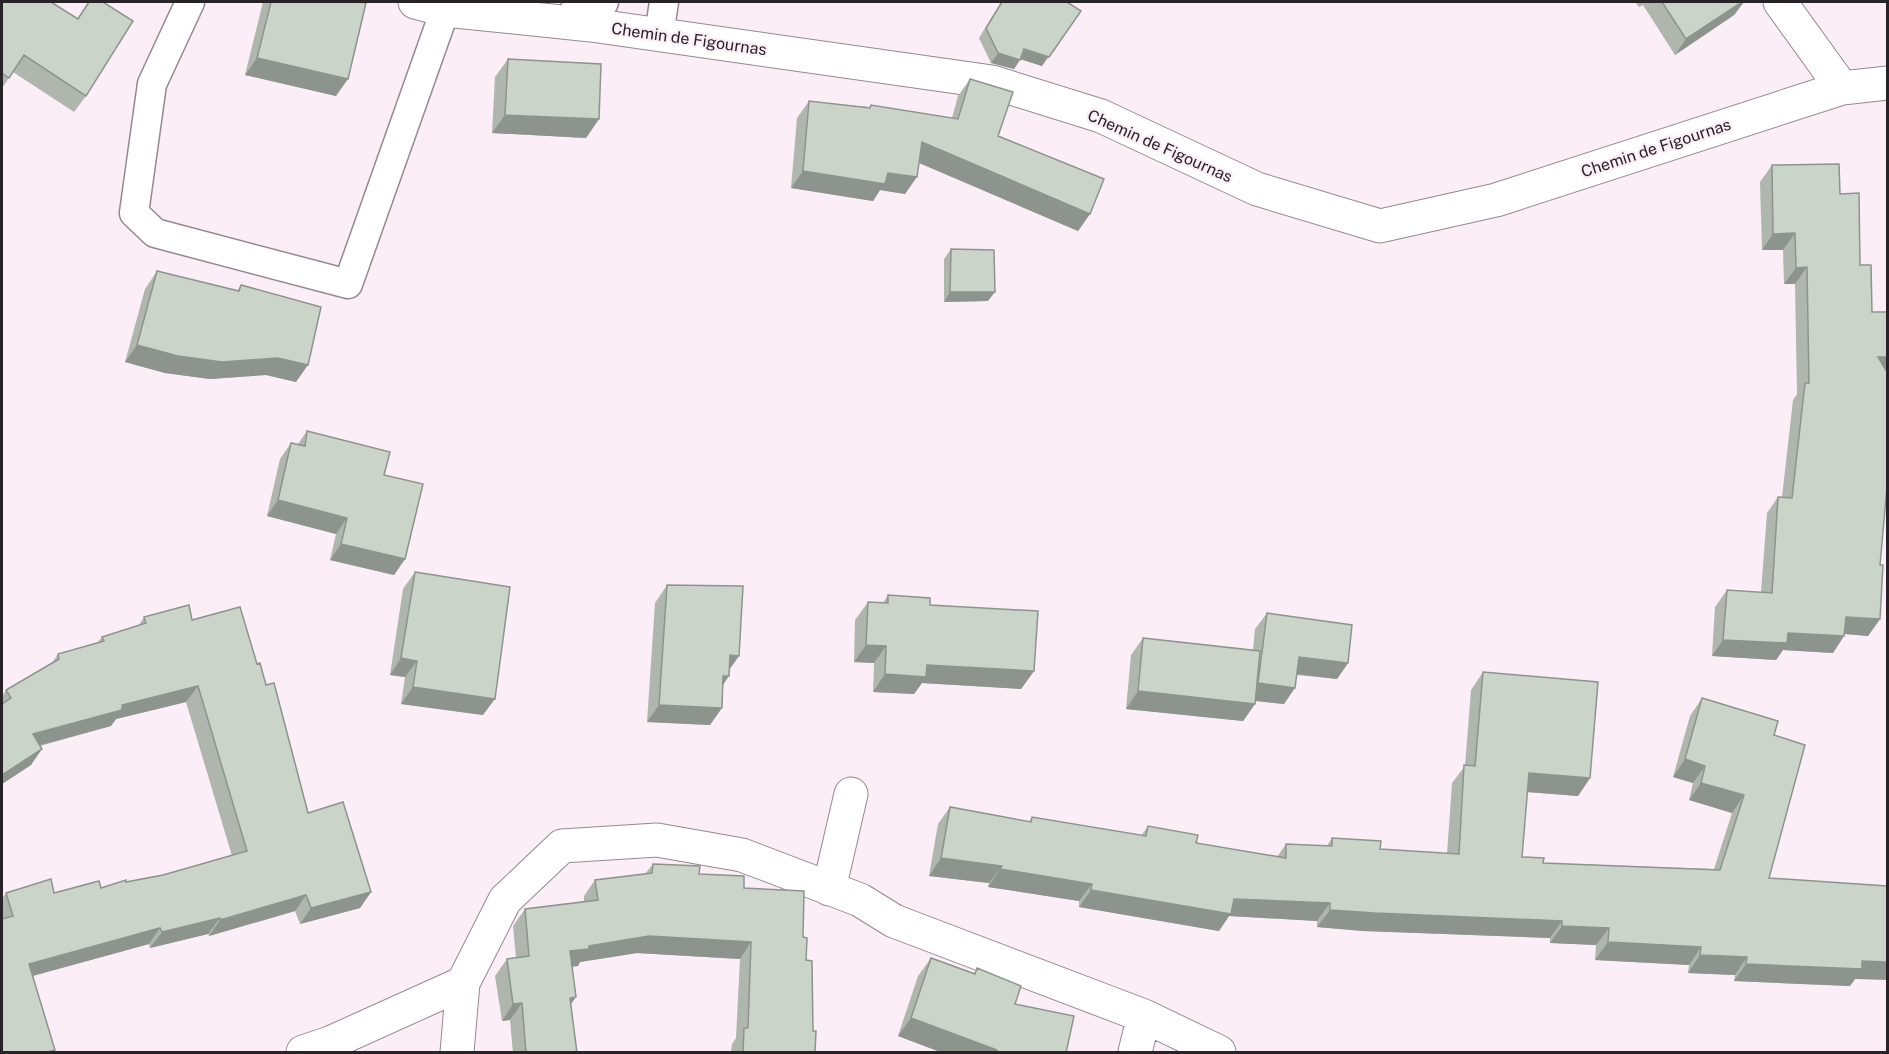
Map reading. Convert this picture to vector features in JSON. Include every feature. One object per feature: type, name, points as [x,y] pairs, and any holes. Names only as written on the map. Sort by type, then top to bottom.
[{"type":"street","points":[[1780,2],[1842,88]]},
{"type":"street","name":"Chemin de Figournas","points":[[430,6],[585,13],[659,35],[992,82],[1101,116],[1257,189],[1380,226],[1496,200],[1842,88],[1887,83]]},
{"type":"street","points":[[829,890],[851,795]]},
{"type":"street","points":[[457,1053],[463,983],[506,900],[562,846],[657,840],[742,855],[860,900],[894,921],[1144,1016],[1220,1053]]},
{"type":"street","points":[[303,1053],[463,983]]},
{"type":"street","points":[[1135,1053],[1144,1016]]},
{"type":"lane","points":[[190,2],[152,84],[134,213],[155,233],[348,284],[430,6]]},
{"type":"lane","points":[[659,35],[664,2]]},
{"type":"building","points":[[2,2],[51,2],[78,19],[89,2],[103,2],[133,21],[86,96],[24,55],[9,78],[2,73]]},
{"type":"building","points":[[271,2],[366,3],[348,79],[257,58]]},
{"type":"building","points":[[1002,2],[1067,2],[1081,11],[1049,57],[1024,49],[1020,60],[998,53],[986,28]]},
{"type":"building","points":[[1662,2],[1742,2],[1686,39]]},
{"type":"building","points":[[508,59],[601,64],[599,119],[505,115]]},
{"type":"building","points":[[970,79],[1013,92],[998,136],[1104,179],[1090,214],[922,142],[917,177],[888,173],[885,184],[803,171],[809,101],[870,108],[871,105],[958,119]]},
{"type":"building","points":[[1839,164],[1840,194],[1859,193],[1860,265],[1871,265],[1872,312],[1887,312],[1887,357],[1878,357],[1887,372],[1887,487],[1880,565],[1883,565],[1880,619],[1846,617],[1844,636],[1788,633],[1787,643],[1723,640],[1727,590],[1772,593],[1778,497],[1792,498],[1805,383],[1809,383],[1807,267],[1796,268],[1795,233],[1773,234],[1772,165]]},
{"type":"building","points":[[951,249],[994,250],[995,292],[950,292]]},
{"type":"building","points":[[157,271],[239,291],[241,285],[321,307],[308,365],[278,358],[222,362],[178,356],[137,345]]},
{"type":"building","points":[[307,431],[390,452],[384,475],[423,484],[405,559],[341,544],[347,518],[278,500],[291,443],[305,446]]},
{"type":"building","points":[[415,572],[510,587],[495,699],[413,687],[417,661],[401,658]]},
{"type":"building","points":[[667,585],[743,586],[739,656],[730,655],[729,676],[723,676],[722,708],[659,705]]},
{"type":"building","points":[[888,595],[930,598],[930,605],[1038,611],[1034,671],[927,665],[926,677],[885,674],[886,646],[866,645],[868,602],[888,603]]},
{"type":"building","points":[[189,605],[192,620],[240,607],[257,664],[260,663],[266,685],[274,683],[308,813],[343,802],[371,892],[311,908],[306,895],[220,920],[220,918],[162,932],[160,928],[29,964],[55,1050],[44,1053],[2,1053],[2,919],[13,916],[6,893],[51,879],[54,893],[99,881],[101,888],[126,880],[126,882],[163,875],[247,851],[198,686],[122,705],[122,710],[33,734],[42,749],[2,775],[2,704],[11,698],[6,690],[59,659],[58,654],[104,641],[102,637],[146,623],[144,617]]},
{"type":"building","points":[[1267,613],[1352,625],[1348,663],[1299,657],[1295,688],[1258,683]]},
{"type":"building","points":[[1143,638],[1260,651],[1255,704],[1138,691]]},
{"type":"building","points":[[1483,672],[1598,682],[1590,778],[1529,773],[1522,857],[1544,858],[1543,863],[1720,870],[1744,795],[1701,783],[1705,766],[1685,759],[1702,698],[1778,721],[1774,735],[1805,745],[1769,878],[1887,886],[1887,962],[1862,961],[1862,969],[1746,964],[1747,957],[1700,955],[1701,947],[1608,942],[1609,928],[1562,926],[1562,921],[1330,910],[1330,903],[1234,899],[1231,914],[1091,890],[1092,884],[1000,869],[1002,866],[941,858],[950,807],[1031,822],[1032,817],[1146,836],[1148,826],[1198,835],[1196,843],[1286,858],[1286,844],[1332,846],[1332,838],[1381,841],[1380,849],[1459,854],[1464,765],[1475,766]]},
{"type":"building","points":[[653,864],[700,866],[699,874],[744,876],[744,888],[804,891],[803,937],[807,938],[806,960],[812,961],[815,1053],[743,1053],[744,1028],[748,1028],[751,942],[649,936],[570,951],[576,997],[570,998],[577,1053],[526,1053],[522,1003],[513,1004],[507,959],[529,956],[525,909],[598,900],[595,880],[652,873]]},
{"type":"building","points":[[931,958],[975,974],[977,968],[1021,986],[1015,1004],[1074,1016],[1066,1053],[996,1053],[997,1050],[911,1018]]}]
